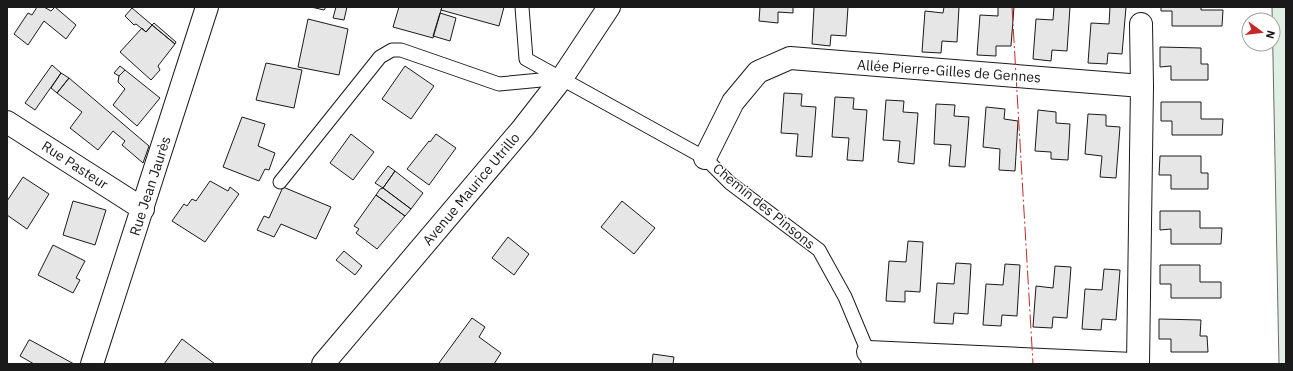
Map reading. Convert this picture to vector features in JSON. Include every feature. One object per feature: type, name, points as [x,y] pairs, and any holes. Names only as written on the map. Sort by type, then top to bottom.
[{"type":"street","name":"Rue Jean Jaurès","points":[[92,364],[207,7]]},
{"type":"street","name":"Avenue Maurice Utrillo","points":[[324,364],[523,128],[562,78],[609,7]]},
{"type":"street","points":[[1138,364],[1142,86],[1141,24]]},
{"type":"street","name":"Allée Pierre-Gilles de Gennes","points":[[758,72],[790,58],[1142,86]]},
{"type":"street","name":"Chemin des Pinsons","points":[[705,158],[733,102],[758,72]]},
{"type":"street","name":"Rue Pasteur","points":[[7,122],[142,208]]},
{"type":"street","points":[[868,358],[1133,364]]},
{"type":"lane","name":"Chemin des Pinsons","points":[[522,7],[526,59],[705,158],[730,183],[819,250],[845,297],[868,358]]},
{"type":"lane","points":[[280,182],[380,57],[392,50],[402,50],[499,84],[562,78]]},
{"type":"green space","points":[[1272,7],[1286,7],[1286,364],[1279,364],[1273,52],[1281,52],[1281,12],[1272,12]]},
{"type":"building","points":[[37,7],[44,7],[51,11],[55,7],[76,25],[66,39],[44,21],[28,45],[14,34],[28,13],[32,15]]},
{"type":"building","points":[[311,7],[326,7],[324,10]]},
{"type":"building","points":[[336,7],[347,7],[344,20],[333,18]]},
{"type":"building","points":[[399,7],[442,7],[433,38],[393,27]]},
{"type":"building","points":[[442,7],[504,7],[499,26],[441,10]]},
{"type":"building","points":[[760,7],[793,7],[793,13],[778,12],[778,23],[759,21]]},
{"type":"building","points":[[814,7],[848,7],[846,36],[831,35],[830,46],[812,44]]},
{"type":"building","points":[[944,7],[959,7],[957,42],[942,41],[941,53],[922,52],[925,11],[943,13]]},
{"type":"building","points":[[998,7],[1014,7],[1011,46],[996,46],[996,56],[977,55],[980,15],[998,16]]},
{"type":"building","points":[[1054,7],[1070,7],[1067,51],[1052,50],[1051,61],[1033,59],[1036,19],[1053,20]]},
{"type":"building","points":[[1110,7],[1126,7],[1122,54],[1108,53],[1107,64],[1088,63],[1091,23],[1109,24]]},
{"type":"building","points":[[1161,7],[1201,7],[1201,10],[1223,10],[1222,26],[1172,26],[1172,11],[1161,11]]},
{"type":"building","points":[[132,8],[152,25],[146,32],[136,24],[134,25],[125,16]]},
{"type":"building","points":[[440,13],[456,18],[450,41],[433,36]]},
{"type":"building","points":[[308,19],[348,29],[339,75],[298,67]]},
{"type":"building","points":[[154,23],[176,42],[175,44],[152,25]]},
{"type":"building","points":[[152,25],[175,44],[158,66],[160,70],[151,80],[120,52],[142,28],[146,32]]},
{"type":"building","points":[[1160,47],[1201,48],[1201,64],[1208,64],[1208,80],[1171,80],[1171,66],[1160,67]]},
{"type":"building","points":[[266,63],[302,70],[294,108],[256,100]]},
{"type":"building","points":[[52,65],[61,73],[35,110],[25,103]]},
{"type":"building","points":[[120,66],[125,70],[119,76],[114,73]]},
{"type":"building","points":[[405,66],[434,86],[411,119],[382,99]]},
{"type":"building","points":[[125,70],[160,98],[137,126],[113,105],[125,89],[118,82],[119,76]]},
{"type":"building","points":[[61,73],[69,78],[57,93],[51,88]]},
{"type":"building","points":[[69,78],[149,146],[143,163],[122,145],[125,141],[113,131],[98,150],[70,128],[82,112],[57,93]]},
{"type":"building","points":[[784,93],[802,94],[801,106],[816,107],[812,157],[796,156],[798,134],[781,133]]},
{"type":"building","points":[[835,97],[854,98],[853,109],[867,110],[863,161],[847,160],[849,138],[832,137]]},
{"type":"building","points":[[886,100],[904,101],[903,112],[918,113],[914,164],[898,162],[900,141],[883,140]]},
{"type":"building","points":[[1161,102],[1201,102],[1201,119],[1223,119],[1222,135],[1172,135],[1172,121],[1161,121]]},
{"type":"building","points":[[936,104],[955,105],[954,116],[969,117],[965,167],[949,166],[951,145],[934,144]]},
{"type":"building","points":[[986,107],[1005,109],[1004,119],[1018,121],[1015,171],[999,170],[1000,149],[983,147]]},
{"type":"building","points":[[1038,110],[1056,112],[1056,123],[1070,124],[1068,160],[1051,159],[1051,152],[1035,151]]},
{"type":"building","points":[[1088,114],[1106,115],[1106,126],[1120,127],[1116,178],[1100,177],[1102,156],[1085,154]]},
{"type":"building","points":[[242,117],[265,124],[258,146],[275,153],[269,170],[265,169],[259,181],[223,167]]},
{"type":"building","points":[[351,134],[374,152],[353,180],[330,163]]},
{"type":"building","points":[[436,134],[456,148],[429,185],[407,169]]},
{"type":"building","points":[[1160,156],[1201,156],[1201,173],[1208,173],[1208,189],[1171,189],[1171,175],[1159,175]]},
{"type":"building","points":[[388,166],[395,171],[383,188],[375,183]]},
{"type":"building","points":[[395,171],[423,193],[411,209],[383,188]]},
{"type":"building","points":[[23,177],[49,194],[27,229],[7,215],[7,201]]},
{"type":"building","points":[[210,181],[228,191],[230,187],[239,194],[205,242],[172,221],[184,204],[187,206],[192,199],[196,201]]},
{"type":"building","points":[[283,187],[331,207],[316,239],[281,224],[274,237],[257,230],[264,216],[269,218]]},
{"type":"building","points":[[383,188],[411,209],[405,216],[376,195],[380,189]]},
{"type":"building","points":[[376,195],[405,216],[377,249],[356,233],[359,229],[354,226]]},
{"type":"building","points":[[73,201],[106,210],[95,245],[63,235]]},
{"type":"building","points":[[622,201],[655,228],[634,254],[601,227]]},
{"type":"building","points":[[1160,211],[1200,211],[1200,228],[1222,228],[1221,244],[1171,244],[1171,229],[1160,230]]},
{"type":"building","points":[[508,237],[529,254],[514,275],[492,258]]},
{"type":"building","points":[[908,241],[923,242],[920,292],[905,291],[905,302],[886,301],[889,261],[906,262]]},
{"type":"building","points":[[53,245],[85,261],[76,278],[80,280],[73,293],[38,275]]},
{"type":"building","points":[[344,251],[362,266],[355,275],[336,260]]},
{"type":"building","points":[[956,263],[971,264],[968,314],[954,313],[953,324],[934,323],[937,283],[954,284]]},
{"type":"building","points":[[1005,264],[1020,265],[1017,316],[1002,315],[1001,326],[983,325],[986,284],[1003,285]]},
{"type":"building","points":[[1160,265],[1200,265],[1200,282],[1221,282],[1221,298],[1171,298],[1171,284],[1160,284]]},
{"type":"building","points":[[1055,266],[1071,267],[1067,318],[1053,317],[1052,328],[1033,327],[1036,286],[1053,288]]},
{"type":"building","points":[[1104,269],[1120,270],[1116,320],[1102,319],[1101,330],[1082,329],[1085,289],[1102,290]]},
{"type":"building","points":[[472,318],[485,327],[479,337],[501,353],[494,364],[439,363]]},
{"type":"building","points":[[1159,319],[1201,320],[1200,336],[1207,336],[1208,352],[1171,352],[1171,339],[1159,339]]},
{"type":"building","points":[[182,339],[215,364],[164,364]]},
{"type":"building","points":[[29,340],[74,364],[34,364],[20,356]]},
{"type":"building","points":[[653,354],[674,357],[673,364],[652,364]]},
{"type":"power","points":[[1012,7],[1033,364]]}]
